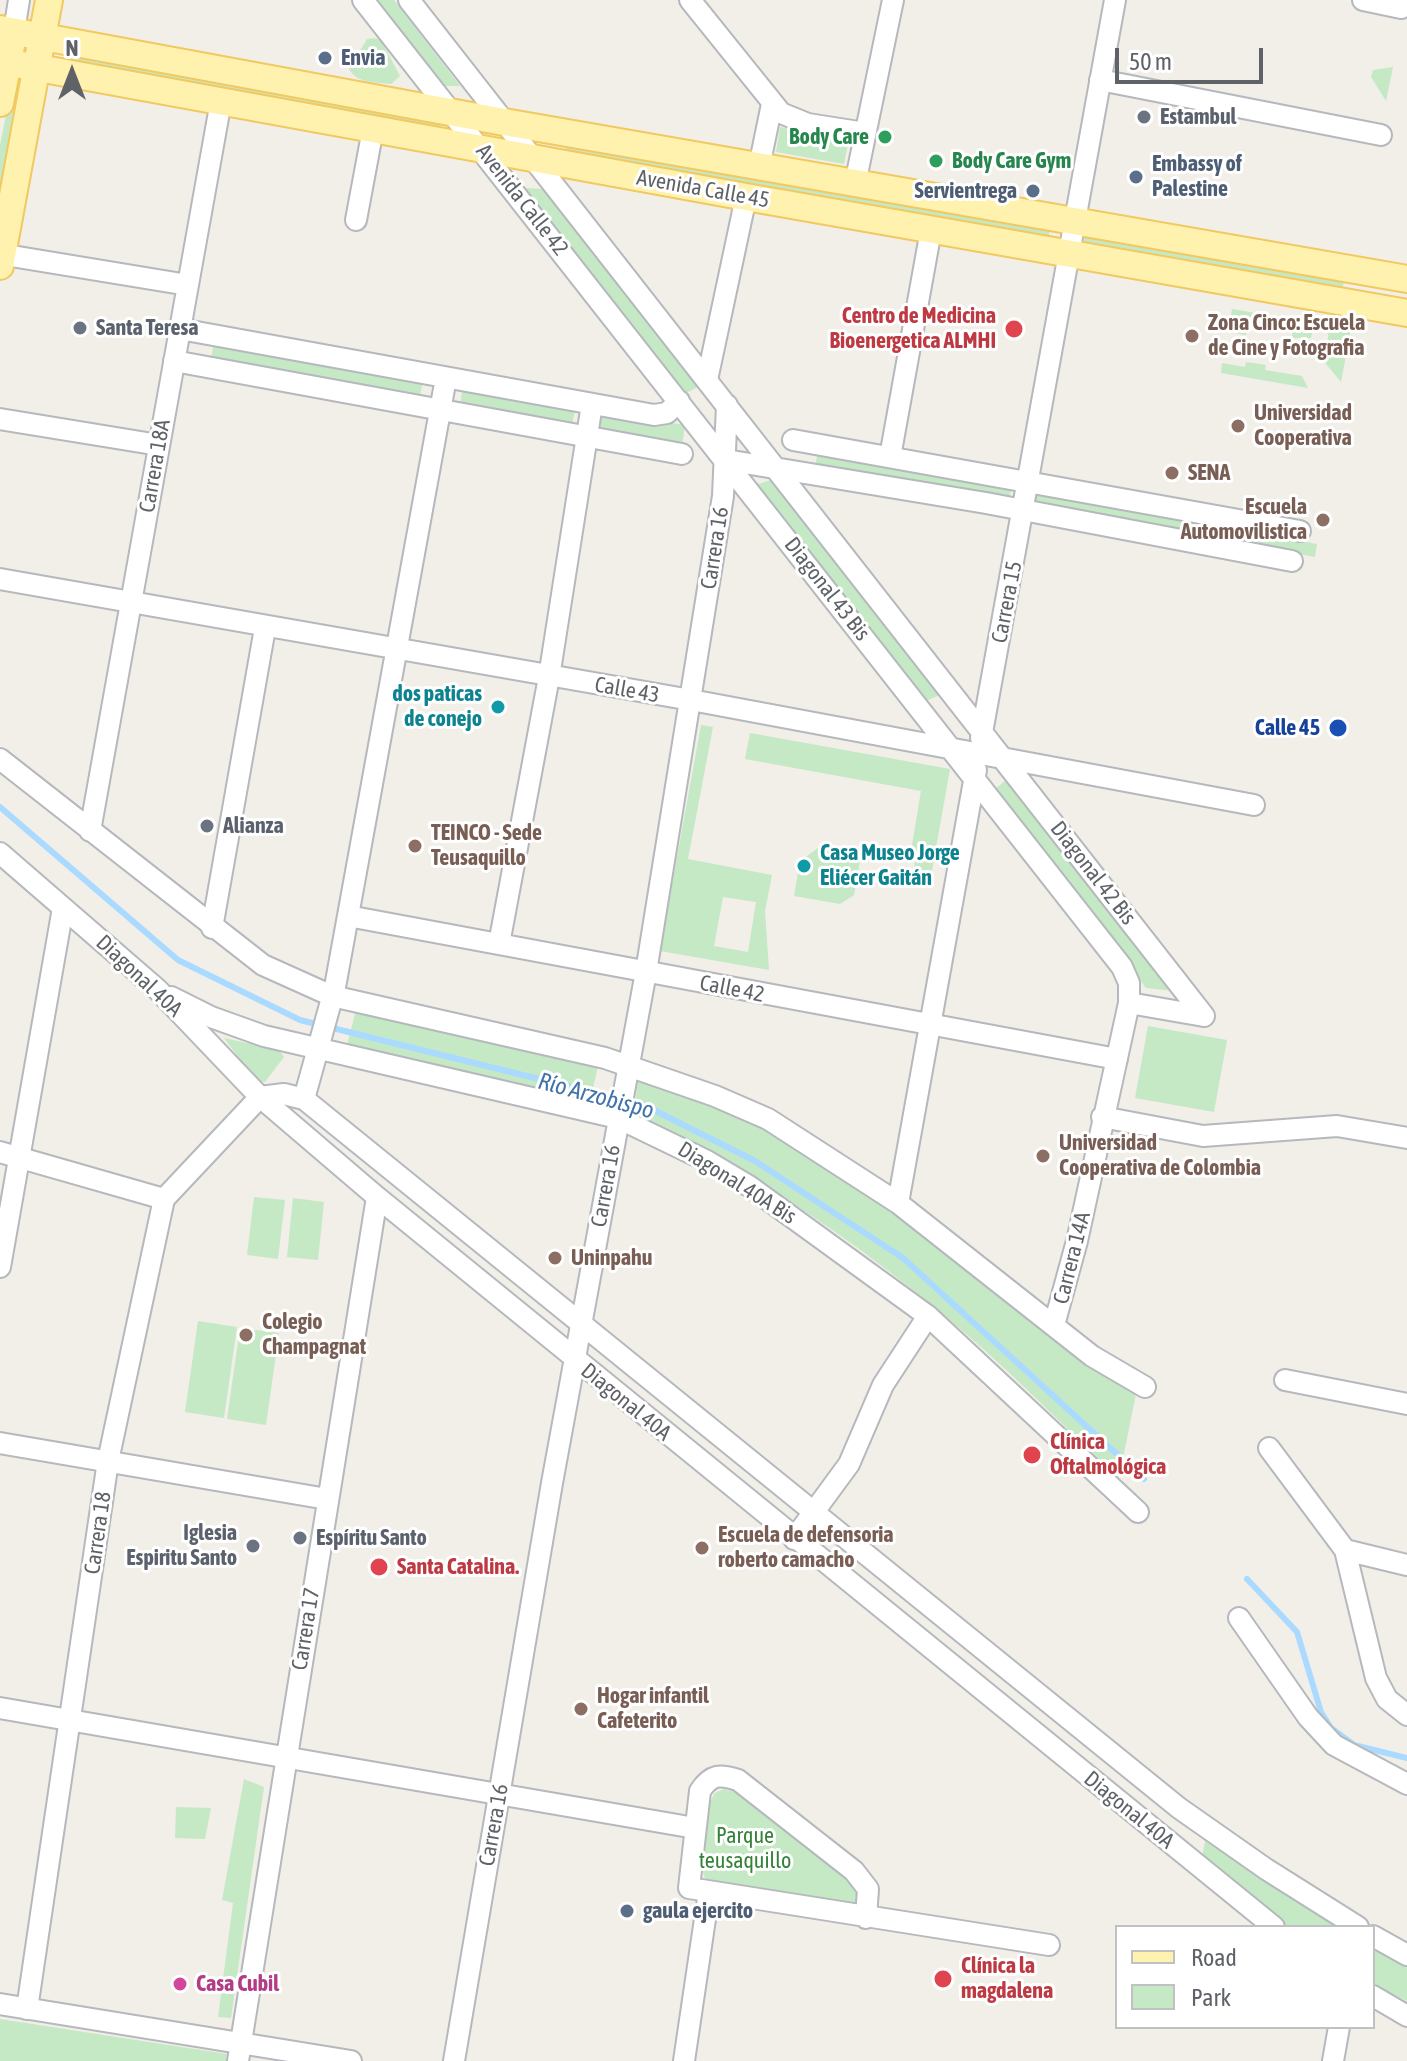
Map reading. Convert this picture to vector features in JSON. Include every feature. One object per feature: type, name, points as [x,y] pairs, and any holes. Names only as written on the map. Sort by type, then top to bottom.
[{"type":"main road","points":[[1,258],[49,0]]},
{"type":"main road","name":"Avenida Calle 45","points":[[7,30],[504,122],[1407,279]]},
{"type":"main road","points":[[0,103],[7,30]]},
{"type":"main road","name":"Avenida Calle 45","points":[[4,62],[1069,255],[1407,313]]},
{"type":"street","points":[[7,30],[19,0]]},
{"type":"street","name":"Avenida Calle 42","points":[[363,0],[679,401]]},
{"type":"street","points":[[690,0],[772,104],[793,120],[865,133]]},
{"type":"street","points":[[855,184],[893,0]]},
{"type":"street","name":"Carrera 15","points":[[898,1203],[1115,0]]},
{"type":"street","points":[[1363,0],[1401,8]]},
{"type":"street","name":"Avenida Calle 42","points":[[418,3],[504,122],[707,380]]},
{"type":"street","points":[[1100,80],[1381,135]]},
{"type":"street","name":"Carrera 18A","points":[[90,831],[221,101]]},
{"type":"street","points":[[759,167],[772,104]]},
{"type":"street","points":[[356,220],[373,129]]},
{"type":"street","points":[[707,380],[746,197]]},
{"type":"street","points":[[890,457],[931,230]]},
{"type":"street","points":[[1,258],[188,285]]},
{"type":"street","points":[[180,329],[654,415],[667,413],[679,401]]},
{"type":"street","points":[[174,361],[682,454]]},
{"type":"street","points":[[10,1154],[164,1199],[260,1097],[284,1094],[304,1099],[331,1001],[348,916],[446,378]]},
{"type":"street","name":"Diagonal 43 Bis","points":[[707,380],[983,729]]},
{"type":"street","name":"Diagonal 43 Bis","points":[[679,401],[975,776]]},
{"type":"street","points":[[499,944],[549,677],[592,404]]},
{"type":"street","name":"Carrera 16","points":[[454,2061],[691,700],[726,460],[727,405]]},
{"type":"street","points":[[0,419],[159,445]]},
{"type":"street","points":[[793,440],[1300,531]]},
{"type":"street","points":[[726,460],[1024,510],[1292,561]]},
{"type":"street","name":"Calle 43","points":[[0,579],[130,605],[691,700],[1254,805]]},
{"type":"street","points":[[212,928],[265,628]]},
{"type":"street","name":"Diagonal 42 Bis","points":[[975,776],[1122,967],[1129,983],[1129,1003],[1204,1016],[983,729]]},
{"type":"street","points":[[0,759],[263,965],[331,1001],[628,1068],[768,1119],[898,1203],[1112,1369],[1145,1387]]},
{"type":"street","name":"Diagonal 40A","points":[[0,853],[157,989],[260,1097],[377,1197],[574,1361],[1272,1925]]},
{"type":"street","points":[[0,1267],[10,1154],[63,908]]},
{"type":"street","name":"Calle 42","points":[[348,916],[928,1027],[1117,1059]]},
{"type":"street","name":"Diagonal 40A Bis","points":[[157,989],[234,1026],[619,1115],[707,1161],[749,1186],[928,1316],[1138,1512]]},
{"type":"street","name":"Carrera 14A","points":[[1054,1325],[1077,1241],[1129,1003]]},
{"type":"street","name":"Diagonal 40A","points":[[304,1099],[1179,1808],[1266,1869],[1355,1925]]},
{"type":"street","points":[[1102,1117],[1203,1136],[1337,1126],[1407,1138]]},
{"type":"street","name":"Carrera 17","points":[[240,2052],[377,1197]]},
{"type":"street","name":"Carrera 18","points":[[27,2009],[108,1461],[164,1199]]},
{"type":"street","points":[[794,1539],[849,1464],[883,1385],[928,1316]]},
{"type":"street","points":[[1285,1380],[1407,1404]]},
{"type":"street","points":[[0,1443],[327,1499]]},
{"type":"street","points":[[1269,1448],[1345,1550],[1376,1678],[1387,1699],[1407,1715]]},
{"type":"street","points":[[1345,1550],[1407,1565]]},
{"type":"street","points":[[1239,1618],[1308,1717],[1334,1745],[1407,1784]]},
{"type":"street","points":[[0,1708],[695,1828]]},
{"type":"street","points":[[866,1918],[868,1889],[854,1871],[745,1785],[723,1776],[713,1777],[700,1791],[689,1888],[866,1918],[1049,1945]]},
{"type":"street","points":[[684,2061],[709,1892]]},
{"type":"street","points":[[1375,1937],[1407,1955]]},
{"type":"street","points":[[1375,1997],[1407,2016]]},
{"type":"street","points":[[0,2004],[240,2052],[351,2061]]},
{"type":"street","points":[[1333,2061],[1339,2029]]},
{"type":"green space","points":[[376,0],[394,0],[460,86],[445,86]]},
{"type":"green space","points":[[367,39],[381,40],[400,76],[391,84],[362,80],[349,69]]},
{"type":"green space","points":[[66,49],[432,116],[449,135],[63,64]]},
{"type":"green space","points":[[1393,67],[1386,101],[1371,77],[1373,70]]},
{"type":"green space","points":[[12,86],[23,88],[0,219],[0,145]]},
{"type":"green space","points":[[780,127],[849,139],[844,164],[776,152]]},
{"type":"green space","points":[[566,139],[1051,226],[1047,242],[566,154]]},
{"type":"green space","points":[[524,188],[543,189],[700,386],[684,394]]},
{"type":"green space","points":[[1085,234],[1344,280],[1342,294],[1083,247]]},
{"type":"green space","points":[[1232,309],[1314,323],[1311,338],[1292,338],[1292,331],[1248,324],[1246,335],[1228,332]]},
{"type":"green space","points":[[1329,325],[1351,329],[1341,382],[1326,364]]},
{"type":"green space","points":[[214,342],[423,379],[420,396],[211,360]]},
{"type":"green space","points":[[1246,362],[1266,365],[1265,370],[1302,376],[1308,388],[1221,373],[1222,363],[1245,367]]},
{"type":"green space","points":[[463,385],[576,405],[572,426],[460,406]]},
{"type":"green space","points":[[598,412],[685,425],[682,447],[595,433]]},
{"type":"green space","points":[[818,451],[1012,485],[1009,501],[815,467]]},
{"type":"green space","points":[[771,480],[944,693],[926,701],[755,485]]},
{"type":"green space","points":[[1035,492],[1317,544],[1315,557],[1033,504]]},
{"type":"green space","points":[[701,725],[713,727],[688,859],[772,875],[765,911],[769,970],[660,951]],"holes":[[[723,897],[756,902],[748,952],[714,946]]]},
{"type":"green space","points":[[750,733],[950,769],[931,876],[913,873],[917,852],[911,851],[921,791],[745,759]]},
{"type":"green space","points":[[1007,779],[1174,991],[1146,988],[994,790]]},
{"type":"green space","points":[[818,848],[861,855],[854,895],[840,904],[794,896],[800,861]]},
{"type":"green space","points":[[356,1010],[598,1066],[590,1101],[347,1045]]},
{"type":"green space","points":[[1148,1026],[1227,1040],[1214,1112],[1135,1098]]},
{"type":"green space","points":[[224,1038],[279,1050],[284,1057],[265,1082],[256,1081]]},
{"type":"green space","points":[[638,1079],[753,1120],[839,1172],[1136,1394],[1119,1478],[968,1335],[871,1258],[757,1180],[634,1113]]},
{"type":"green space","points":[[254,1197],[285,1200],[278,1259],[247,1255]]},
{"type":"green space","points":[[293,1198],[324,1202],[318,1260],[287,1257]]},
{"type":"green space","points":[[198,1321],[237,1327],[224,1418],[185,1412]]},
{"type":"green space","points":[[240,1328],[279,1333],[266,1425],[227,1419]]},
{"type":"green space","points":[[244,1779],[264,1787],[231,2018],[218,2017],[233,1903],[222,1900]]},
{"type":"green space","name":"Parque teusaquillo","points":[[724,1789],[735,1792],[851,1882],[860,1897],[858,1910],[711,1882],[705,1878],[702,1869],[710,1802],[715,1793]]},
{"type":"green space","points":[[176,1807],[211,1808],[205,1839],[175,1838]]},
{"type":"green space","points":[[1205,1841],[1338,1925],[1286,1925],[1202,1858]]},
{"type":"green space","points":[[1375,1946],[1407,1965],[1407,2001],[1375,1985]]},
{"type":"green space","points":[[0,2019],[227,2054],[226,2061],[0,2061]]},
{"type":"waterway","name":"Río Arzobispo","points":[[0,807],[178,960],[300,1020],[644,1105],[755,1161],[903,1258],[1144,1479]]},
{"type":"waterway","points":[[1247,1579],[1297,1632],[1321,1712],[1331,1728],[1354,1745],[1407,1758]]},
{"type":"place","name":"Envia","points":[[325,58]]},
{"type":"place","name":"Estambul","points":[[1144,117]]},
{"type":"place","name":"Body Care","points":[[885,137]]},
{"type":"place","name":"Body Care Gym","points":[[936,161]]},
{"type":"place","name":"Embassy of Palestine","points":[[1136,177]]},
{"type":"place","name":"Servientrega","points":[[1033,191]]},
{"type":"place","name":"Santa Teresa","points":[[80,328]]},
{"type":"place","name":"Centro de Medicina Bioenergetica ALMHI","points":[[1014,329]]},
{"type":"place","name":"Zona Cinco: Escuela de Cine y Fotografia","points":[[1192,336]]},
{"type":"place","name":"Universidad Cooperativa","points":[[1238,426]]},
{"type":"place","name":"SENA","points":[[1172,473]]},
{"type":"place","name":"Escuela Automovilistica","points":[[1323,520]]},
{"type":"place","name":"dos paticas de conejo","points":[[498,707]]},
{"type":"place","name":"Calle 45","points":[[1338,728]]},
{"type":"place","name":"Alianza","points":[[207,826]]},
{"type":"place","name":"TEINCO - Sede Teusaquillo","points":[[415,846]]},
{"type":"place","name":"Casa Museo Jorge Eliécer Gaitán","points":[[804,866]]},
{"type":"place","name":"Universidad Cooperativa de Colombia","points":[[1043,1156]]},
{"type":"place","name":"Uninpahu","points":[[555,1258]]},
{"type":"place","name":"Colegio Champagnat","points":[[246,1335]]},
{"type":"place","name":"Clínica Oftalmológica","points":[[1032,1455]]},
{"type":"place","name":"Espíritu Santo","points":[[300,1538]]},
{"type":"place","name":"Iglesia Espiritu Santo","points":[[253,1546]]},
{"type":"place","name":"Escuela de defensoria roberto camacho","points":[[702,1548]]},
{"type":"place","name":"Santa Catalina.","points":[[379,1567]]},
{"type":"place","name":"Hogar infantil Cafeterito","points":[[581,1709]]},
{"type":"place","name":"gaula ejercito","points":[[627,1911]]},
{"type":"place","name":"Clínica la magdalena","points":[[943,1979]]},
{"type":"place","name":"Casa Cubil","points":[[180,1984]]}]
